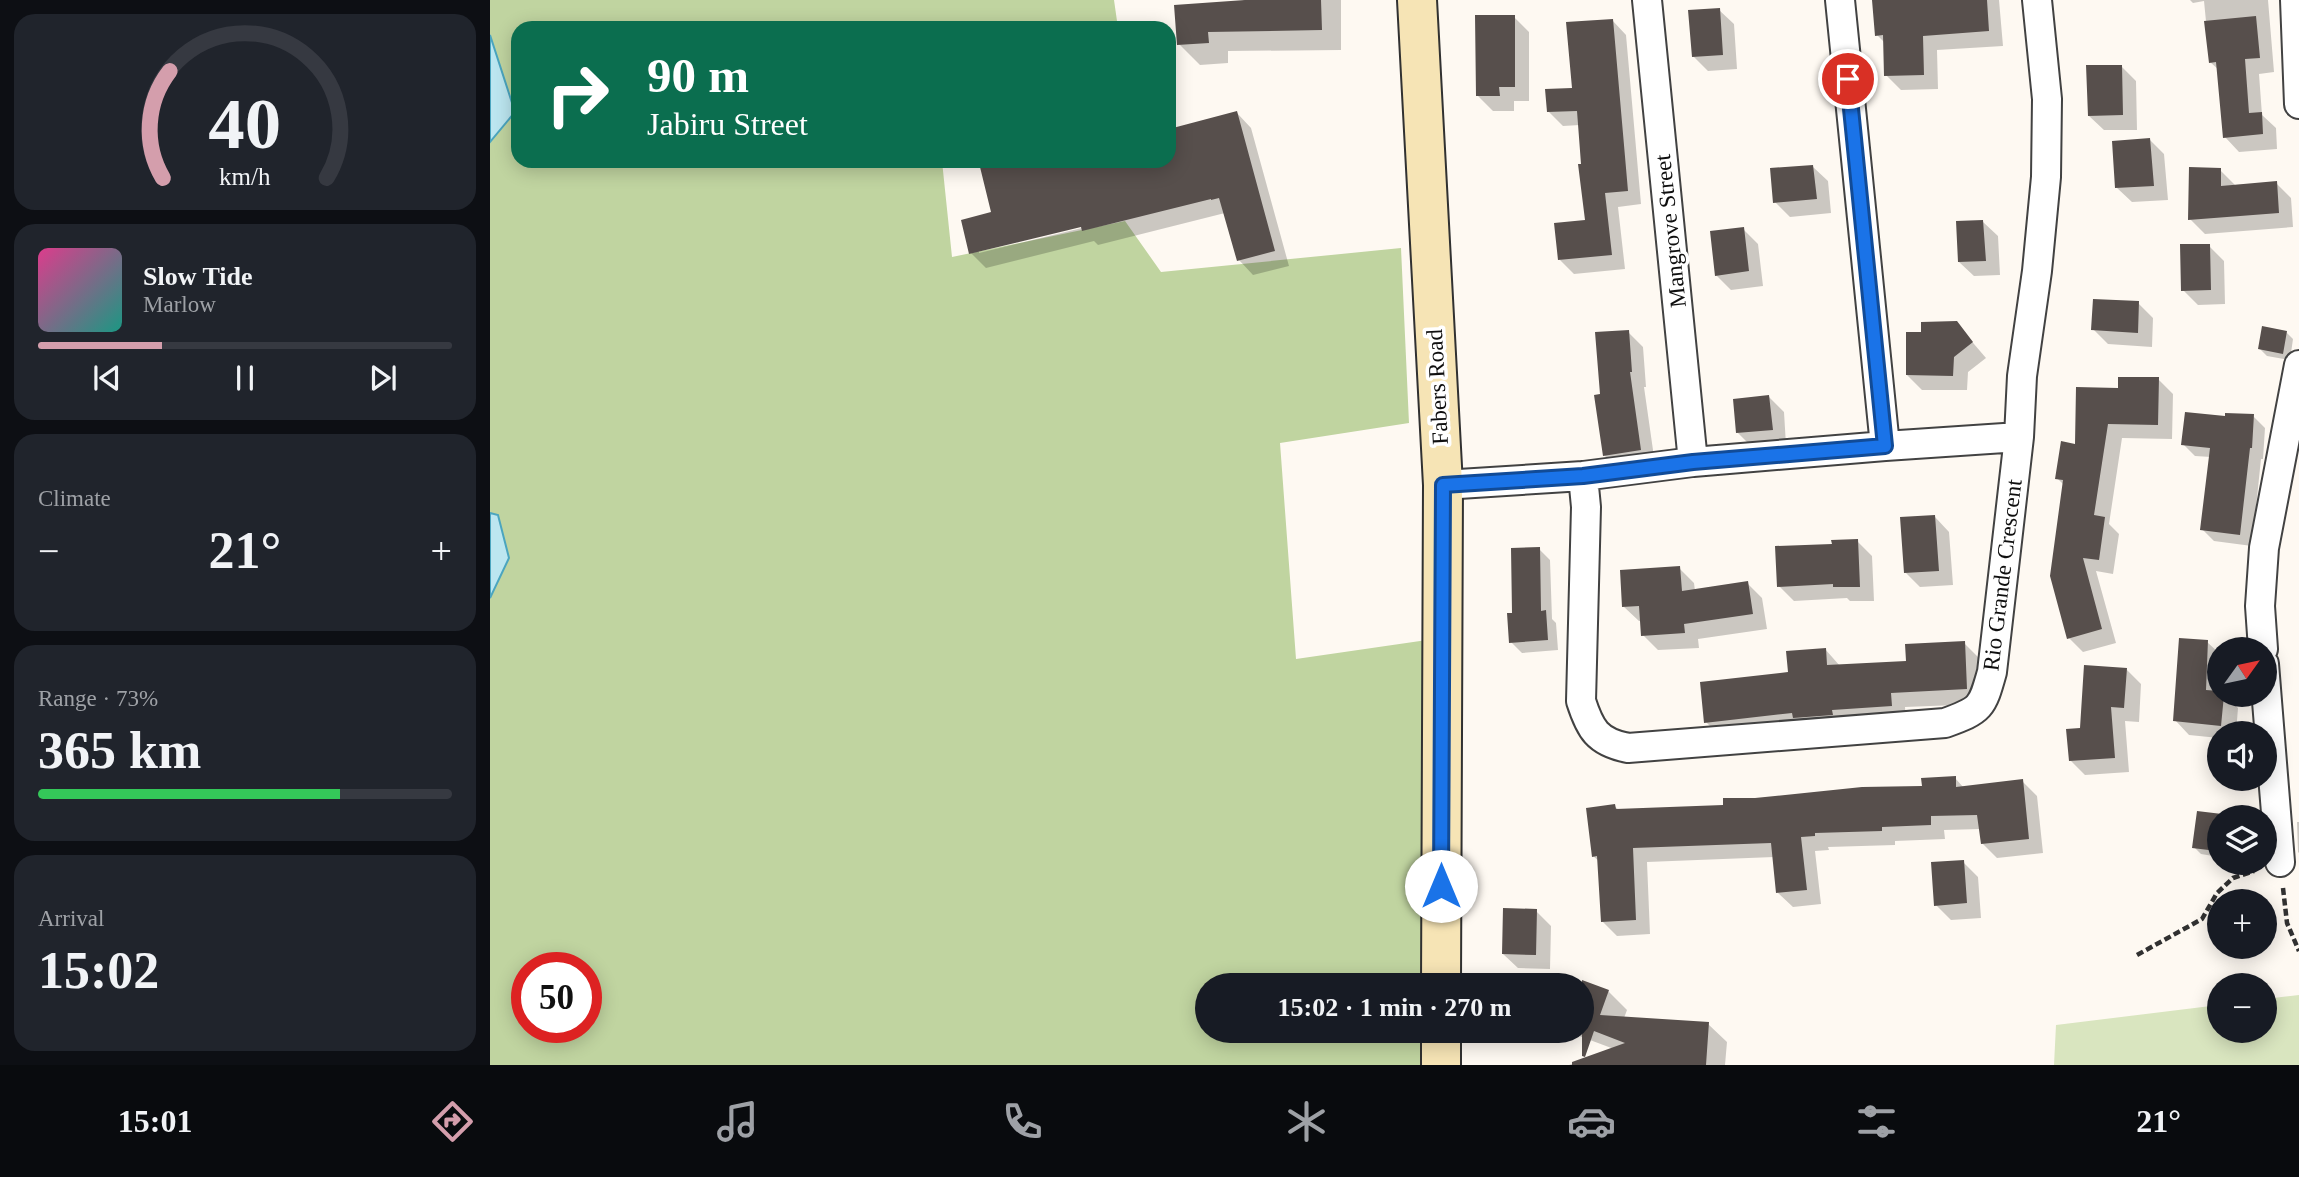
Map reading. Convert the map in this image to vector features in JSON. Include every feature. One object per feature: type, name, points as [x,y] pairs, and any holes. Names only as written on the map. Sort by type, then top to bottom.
[{"type":"main road","name":"Fabers Road","points":[[1417,0],[1443,485],[1441,973]]},
{"type":"main road","points":[[1441,1043],[1441,1065]]},
{"type":"street","name":"Mangrove Street","points":[[1647,0],[1693,462]]},
{"type":"street","points":[[1840,0],[1885,446]]},
{"type":"street","name":"Rio Grande Crescent","points":[[1583,476],[1586,507],[1581,701],[1587,720],[1597,736],[1613,745],[1628,747],[1945,723],[1977,710],[1985,696],[1992,671],[2019,438],[2022,376],[2037,271],[2046,177],[2047,99],[2037,0]]},
{"type":"street","points":[[2295,0],[2299,104]]},
{"type":"street","points":[[2262,637],[2260,606],[2264,548],[2299,365]]},
{"type":"street","points":[[1443,485],[1583,476],[1693,462],[1885,446],[2019,438]]},
{"type":"street","points":[[2267,707],[2280,862]]},
{"type":"path","points":[[2137,954],[2202,919],[2217,893],[2233,878],[2280,862],[2287,923],[2299,951]]},
{"type":"green space","points":[[490,0],[1114,0],[1117,21],[511,21],[511,100],[490,35]]},
{"type":"green space","points":[[511,117],[511,168],[943,168],[952,257],[1125,221],[1161,272],[1401,248],[1409,423],[1280,443],[1296,659],[1427,640],[1427,973],[1195,973],[1195,1043],[1426,1043],[1426,1065],[490,1065],[490,598],[509,558],[498,515],[490,513],[490,142]]},
{"type":"green space","points":[[2299,995],[2299,1065],[2054,1065],[2056,1025],[2207,1006],[2207,1043],[2277,1043],[2277,998]]},
{"type":"water","points":[[490,35],[511,100],[511,117],[490,142]]},
{"type":"water","points":[[490,513],[498,515],[509,558],[490,598]]},
{"type":"building","points":[[1245,0],[1321,0],[1322,30],[1208,32],[1209,43],[1177,45],[1174,5]]},
{"type":"building","points":[[1872,0],[1987,0],[1989,31],[1923,36],[1924,75],[1884,76],[1883,35],[1875,36]]},
{"type":"building","points":[[1720,8],[1723,55],[1692,57],[1688,10]]},
{"type":"building","points":[[1475,15],[1515,15],[1515,87],[1499,87],[1500,96],[1476,96]]},
{"type":"building","points":[[2256,16],[2260,58],[2245,59],[2249,113],[2262,112],[2263,134],[2223,138],[2216,62],[2209,63],[2204,21]]},
{"type":"building","points":[[1613,19],[1628,191],[1605,193],[1612,255],[1558,260],[1554,223],[1585,220],[1578,164],[1581,164],[1577,111],[1547,112],[1545,89],[1572,88],[1566,22]]},
{"type":"building","points":[[2086,65],[2122,65],[2123,115],[2088,116]]},
{"type":"building","points":[[1237,111],[1275,251],[1237,261],[1219,198],[1082,231],[1081,227],[969,254],[961,220],[991,212],[980,168],[1176,168],[1176,127]]},
{"type":"building","points":[[2150,138],[2154,186],[2115,188],[2112,141]]},
{"type":"building","points":[[1813,165],[1817,199],[1773,203],[1770,168]]},
{"type":"building","points":[[2189,167],[2221,168],[2221,186],[2277,181],[2279,213],[2188,220]]},
{"type":"building","points":[[1983,220],[1986,261],[1958,262],[1956,221]]},
{"type":"building","points":[[1744,227],[1749,271],[1715,276],[1710,231]]},
{"type":"building","points":[[2180,244],[2210,244],[2211,290],[2181,291]]},
{"type":"building","points":[[2093,299],[2139,301],[2138,333],[2091,330]]},
{"type":"building","points":[[1957,321],[1973,342],[1954,357],[1953,376],[1906,375],[1906,332],[1921,332],[1921,322]]},
{"type":"building","points":[[2262,326],[2287,331],[2283,354],[2258,349]]},
{"type":"building","points":[[1629,330],[1630,372],[1641,450],[1603,456],[1594,395],[1600,394],[1595,332]]},
{"type":"building","points":[[2118,377],[2159,377],[2158,425],[2108,424],[2094,515],[2105,517],[2099,560],[2083,558],[2102,629],[2067,639],[2050,576],[2063,480],[2055,479],[2061,441],[2075,444],[2076,387],[2118,388]]},
{"type":"building","points":[[1769,395],[1773,430],[1736,433],[1733,399]]},
{"type":"building","points":[[2185,412],[2225,416],[2225,413],[2254,414],[2240,535],[2200,530],[2210,448],[2181,445]]},
{"type":"building","points":[[1935,515],[1939,571],[1904,573],[1900,517]]},
{"type":"building","points":[[1858,539],[1860,587],[1833,587],[1833,584],[1777,587],[1775,546],[1832,544],[1831,540]]},
{"type":"building","points":[[1540,547],[1541,611],[1546,610],[1548,640],[1509,643],[1507,613],[1512,613],[1511,548]]},
{"type":"building","points":[[1680,566],[1682,591],[1748,581],[1753,614],[1684,624],[1685,633],[1641,636],[1639,606],[1622,607],[1620,570]]},
{"type":"building","points":[[2179,638],[2207,640],[2207,707],[2223,707],[2221,721],[2207,721],[2207,725],[2173,721]]},
{"type":"building","points":[[1965,641],[1967,689],[1891,693],[1892,706],[1832,710],[1833,715],[1793,718],[1792,713],[1704,723],[1700,682],[1788,672],[1786,651],[1826,648],[1827,665],[1906,661],[1905,644]]},
{"type":"building","points":[[2084,665],[2127,668],[2124,708],[2111,707],[2115,758],[2069,761],[2066,729],[2080,728]]},
{"type":"building","points":[[1956,776],[1956,787],[2023,779],[2029,839],[1981,844],[1977,815],[1931,816],[1931,825],[1882,827],[1882,831],[1815,833],[1815,836],[1801,837],[1807,890],[1776,893],[1771,843],[1633,848],[1636,920],[1601,922],[1597,856],[1592,857],[1586,808],[1615,804],[1616,809],[1723,805],[1723,798],[1755,798],[1862,787],[1922,786],[1921,778]]},
{"type":"building","points":[[2197,811],[2207,812],[2207,850],[2192,848]]},
{"type":"building","points":[[1964,860],[1967,903],[1934,906],[1931,862]]},
{"type":"building","points":[[1503,908],[1537,909],[1536,955],[1502,954]]},
{"type":"building","points":[[1594,984],[1609,990],[1600,1015],[1709,1022],[1706,1065],[1572,1065],[1572,1062],[1625,1043],[1594,1031]]},
{"type":"building","points":[[1582,1043],[1590,1043],[1585,1057],[1582,1056]]},
{"type":"route","points":[[1441,886],[1443,485],[1583,476],[1693,462],[1885,446],[1848,79]]}]
